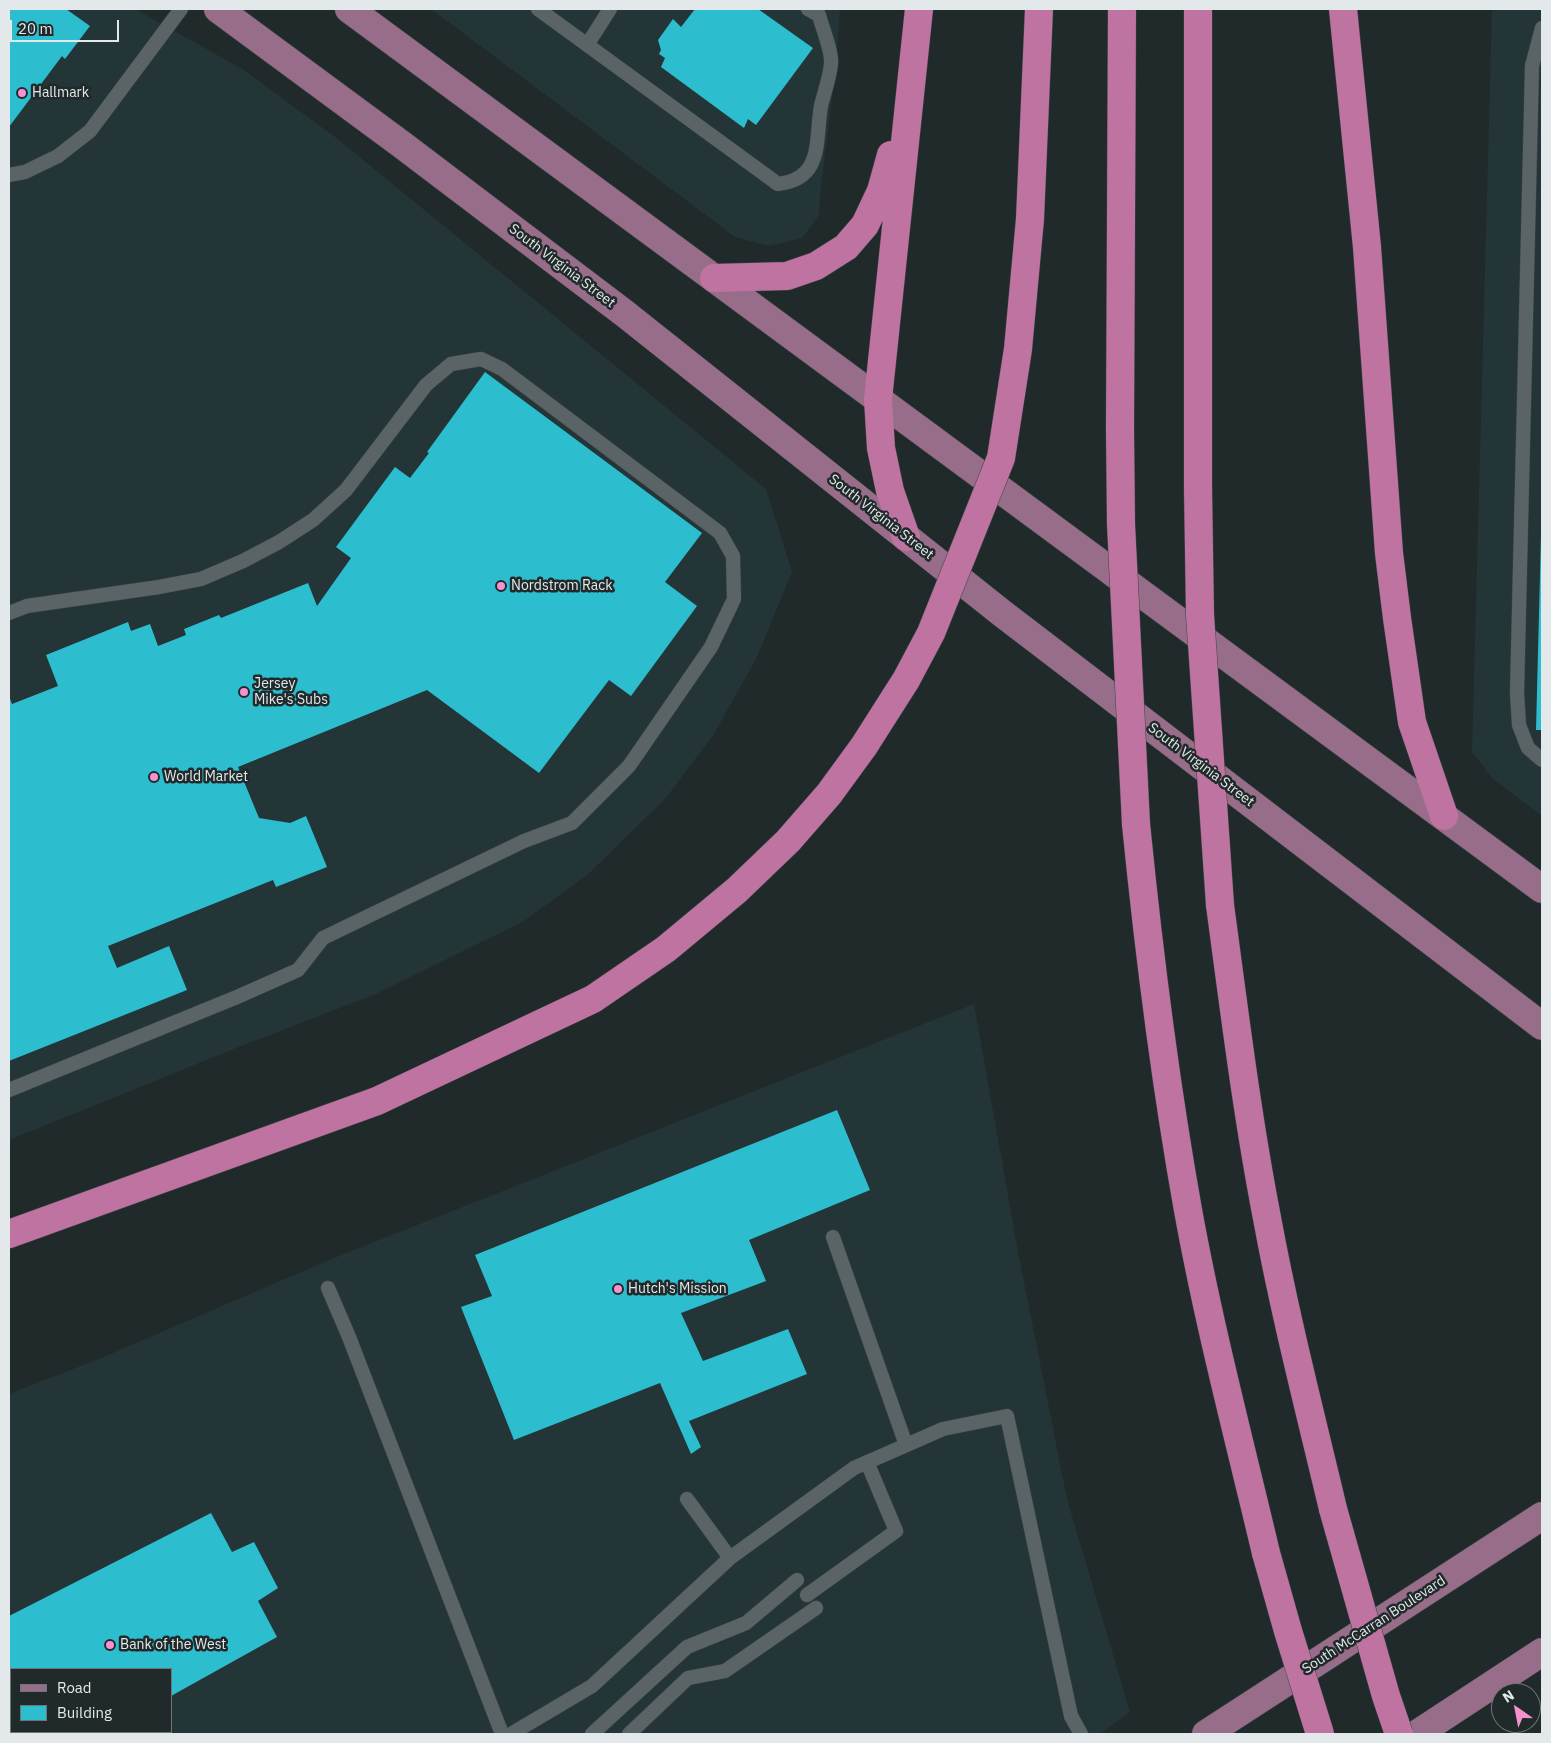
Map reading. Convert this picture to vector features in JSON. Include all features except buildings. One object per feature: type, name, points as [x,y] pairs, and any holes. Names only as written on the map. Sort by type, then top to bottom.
[{"type":"highway","points":[[906,537],[890,491],[882,448],[878,399],[919,9]]},
{"type":"highway","points":[[9,1234],[377,1101],[593,999],[666,949],[737,890],[788,842],[829,794],[864,746],[906,680],[931,633],[1001,458],[1018,349],[1030,219],[1039,9]]},
{"type":"highway","points":[[1122,9],[1120,429],[1122,553],[1136,824],[1149,954],[1166,1083],[1188,1211],[1214,1339],[1266,1553],[1320,1734]]},
{"type":"highway","points":[[1198,9],[1198,487],[1200,615],[1220,905],[1235,1019],[1267,1218],[1333,1509],[1386,1696],[1399,1734]]},
{"type":"highway","points":[[1343,9],[1367,246],[1389,553],[1396,618],[1412,722],[1444,816]]},
{"type":"highway","points":[[714,278],[787,276],[816,266],[846,247],[865,225],[881,191],[913,71]]},
{"type":"main road","name":"South Virginia Street","points":[[218,9],[401,144],[624,313],[1003,614],[1542,1026]]},
{"type":"main road","points":[[349,9],[1542,888]]},
{"type":"main road","points":[[1482,980],[1542,1037]]},
{"type":"main road","points":[[1515,1534],[1542,1510]]},
{"type":"main road","name":"South McCarran Boulevard","points":[[1206,1734],[1542,1516]]},
{"type":"main road","points":[[1417,1734],[1542,1652]]},
{"type":"lane","points":[[9,175],[25,172],[58,156],[90,131],[181,9]]},
{"type":"lane","points":[[538,9],[778,184],[792,183],[804,175],[814,161],[821,107],[831,60],[819,15],[808,9]]},
{"type":"lane","points":[[587,45],[610,9]]},
{"type":"lane","points":[[1542,28],[1532,66],[1517,693],[1518,725],[1528,748],[1542,760]]},
{"type":"lane","points":[[9,613],[35,604],[159,587],[201,578],[243,561],[279,542],[313,520],[346,490],[426,385],[451,364],[481,358],[502,369],[720,534],[732,556],[734,598],[711,647],[630,766],[572,822],[524,841],[323,938],[298,970],[237,997],[9,1090]]},
{"type":"lane","points":[[833,1238],[906,1445]]},
{"type":"lane","points":[[328,1288],[353,1346],[502,1734]]},
{"type":"lane","points":[[511,1734],[592,1686],[730,1558],[854,1468],[944,1429],[1007,1416],[1071,1716],[1081,1734]]},
{"type":"lane","points":[[807,1594],[896,1532],[867,1462]]},
{"type":"lane","points":[[687,1499],[730,1558]]},
{"type":"lane","points":[[592,1734],[687,1646],[746,1624],[796,1580]]},
{"type":"lane","points":[[630,1734],[688,1678],[725,1671],[816,1608]]},
{"type":"shaded area","points":[[9,9],[135,9],[244,70],[335,137],[766,489],[792,572],[756,659],[714,734],[665,799],[587,875],[524,921],[376,994],[241,1046],[9,1140]]},
{"type":"shaded area","points":[[431,9],[840,9],[836,66],[819,215],[802,238],[769,246],[735,237]]},
{"type":"shaded area","points":[[1492,9],[1542,9],[1542,816],[1493,779],[1472,752]]},
{"type":"shaded area","points":[[974,1004],[1018,1252],[1067,1499],[1130,1712],[1100,1734],[9,1734],[9,1394],[99,1359],[329,1260]]},
{"type":"place","name":"Hallmark","points":[[22,93]]},
{"type":"place","name":"Nordstrom Rack","points":[[501,586]]},
{"type":"place","name":"Jersey Mike's Subs","points":[[244,692]]},
{"type":"place","name":"World Market","points":[[154,777]]},
{"type":"place","name":"Hutch's Mission","points":[[618,1289]]},
{"type":"place","name":"Bank of the West","points":[[110,1645]]}]
